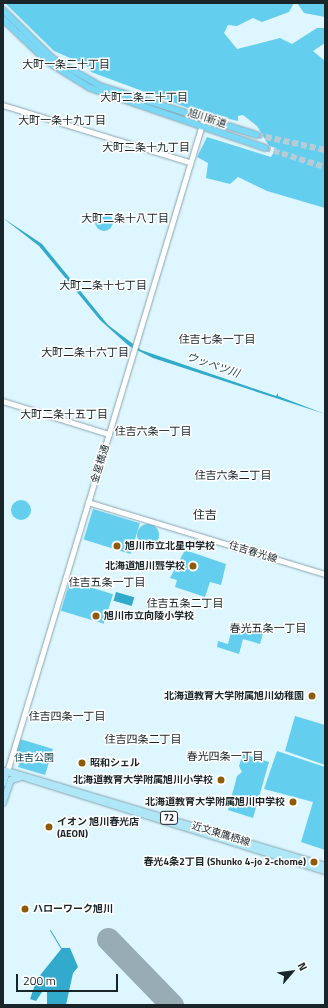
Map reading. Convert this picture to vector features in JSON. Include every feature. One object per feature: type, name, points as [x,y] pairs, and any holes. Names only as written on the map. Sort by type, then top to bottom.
[{"type":"highway","name":"旭川新道","points":[[3,10],[32,41],[77,75],[131,98],[203,121],[256,135]]},
{"type":"highway","name":"旭川新道","points":[[3,19],[48,62],[90,88],[265,148]]},
{"type":"main road","name":"近文東鷹栖線","points":[[5,771],[13,770],[325,866]]},
{"type":"main road","name":"72","points":[[5,771],[20,778]]},
{"type":"main road","name":"金星橋通","points":[[3,803],[6,784],[5,771]]},
{"type":"main road","name":"近文東鷹栖線","points":[[20,778],[325,871]]},
{"type":"main road","points":[[6,784],[20,778]]},
{"type":"street","points":[[3,105],[190,162]]},
{"type":"street","name":"金星橋通","points":[[5,771],[109,434],[131,355],[203,121]]},
{"type":"street","points":[[3,402],[109,434]]},
{"type":"street","name":"住吉春光線","points":[[88,502],[325,574]]},
{"type":"green space","points":[[5,3],[294,3],[289,12],[262,22],[253,18],[237,26],[228,25],[224,33],[237,49],[280,38],[292,44],[317,28],[325,28],[325,43],[313,51],[325,61],[325,208],[267,191],[238,177],[230,184],[206,178],[208,163],[197,157],[207,137],[271,157],[276,148],[269,146],[257,126],[243,115],[238,116],[238,121],[199,112],[91,72],[86,65],[54,51]]},
{"type":"green space","points":[[297,3],[325,3],[325,17],[304,13]]},
{"type":"green space","points":[[104,213],[110,216],[113,222],[110,228],[104,231],[98,228],[95,222],[98,216]]},
{"type":"green space","points":[[21,500],[28,503],[31,510],[28,517],[21,520],[14,517],[11,510],[14,503]]},
{"type":"green space","points":[[93,509],[140,523],[131,554],[84,540]]},
{"type":"green space","points":[[148,524],[156,527],[159,535],[156,543],[148,546],[140,543],[137,535],[140,527]]},
{"type":"green space","points":[[185,550],[226,564],[221,585],[210,582],[205,597],[175,587],[177,580],[170,578]]},
{"type":"green space","points":[[70,581],[113,594],[104,624],[61,611]]},
{"type":"green space","points":[[233,624],[263,633],[260,644],[243,639],[239,654],[217,647],[218,641],[228,644]]},
{"type":"green space","points":[[295,716],[325,725],[325,765],[285,751]]},
{"type":"green space","name":"住吉公園","points":[[20,739],[53,749],[45,775],[18,767],[21,759],[14,757]]},
{"type":"green space","points":[[277,751],[325,767],[325,850],[301,842],[313,802],[264,789]]},
{"type":"green space","points":[[243,754],[269,762],[253,818],[228,810],[237,776],[242,772],[239,766]]},
{"type":"shaded area","points":[[3,218],[42,244],[108,325],[141,350],[276,396],[278,393],[278,396],[325,414],[153,358],[129,346],[100,320],[39,246]]},
{"type":"shaded area","points":[[116,592],[134,597],[132,606],[114,601]]},
{"type":"shaded area","points":[[62,948],[70,948],[78,967],[73,973],[66,1005],[47,1005],[47,992],[42,992],[36,1001],[30,999],[37,979]]},
{"type":"waterway","points":[[50,930],[62,950]]},
{"type":"runway","points":[[108,939],[172,1005]]},
{"type":"tunnel","points":[[257,135],[325,150]]},
{"type":"tunnel","points":[[265,148],[325,167]]},
{"type":"place","name":"旭川市立北星中学校","points":[[117,546]]},
{"type":"place","name":"北海道旭川聾学校","points":[[193,566]]},
{"type":"place","name":"旭川市立向陵小学校","points":[[96,616]]},
{"type":"place","name":"北海道教育大学附属旭川幼稚園","points":[[312,696]]},
{"type":"place","name":"昭和シェル","points":[[82,763]]},
{"type":"place","name":"北海道教育大学附属旭川小学校","points":[[221,780]]},
{"type":"place","name":"北海道教育大学附属旭川中学校","points":[[293,802]]},
{"type":"place","name":"イオン 旭川春光店 (AEON)","points":[[49,827]]},
{"type":"place","name":"春光4条2丁目 (Shunko 4-jo 2-chome)","points":[[314,862]]},
{"type":"place","name":"ハローワーク旭川","points":[[25,909]]},
{"type":"district","name":"大町一条二十丁目","points":[[66,64]]},
{"type":"district","name":"大町二条二十丁目","points":[[144,97]]},
{"type":"district","name":"大町一条十九丁目","points":[[62,120]]},
{"type":"district","name":"大町二条十九丁目","points":[[146,147]]},
{"type":"district","name":"大町二条十八丁目","points":[[125,218]]},
{"type":"district","name":"大町二条十七丁目","points":[[103,285]]},
{"type":"district","name":"住吉七条一丁目","points":[[217,339]]},
{"type":"district","name":"大町二条十六丁目","points":[[85,352]]},
{"type":"district","name":"大町二条十五丁目","points":[[64,414]]},
{"type":"district","name":"住吉六条一丁目","points":[[153,431]]},
{"type":"district","name":"住吉六条二丁目","points":[[233,475]]},
{"type":"district","name":"住吉","points":[[205,515]]},
{"type":"district","name":"住吉五条一丁目","points":[[107,582]]},
{"type":"district","name":"住吉五条二丁目","points":[[185,603]]},
{"type":"district","name":"春光五条一丁目","points":[[268,628]]},
{"type":"district","name":"住吉四条一丁目","points":[[67,716]]},
{"type":"district","name":"住吉四条二丁目","points":[[143,739]]},
{"type":"district","name":"春光四条一丁目","points":[[225,756]]},
{"type":"water label","name":"ウッペツ川","points":[[213,365]]}]
